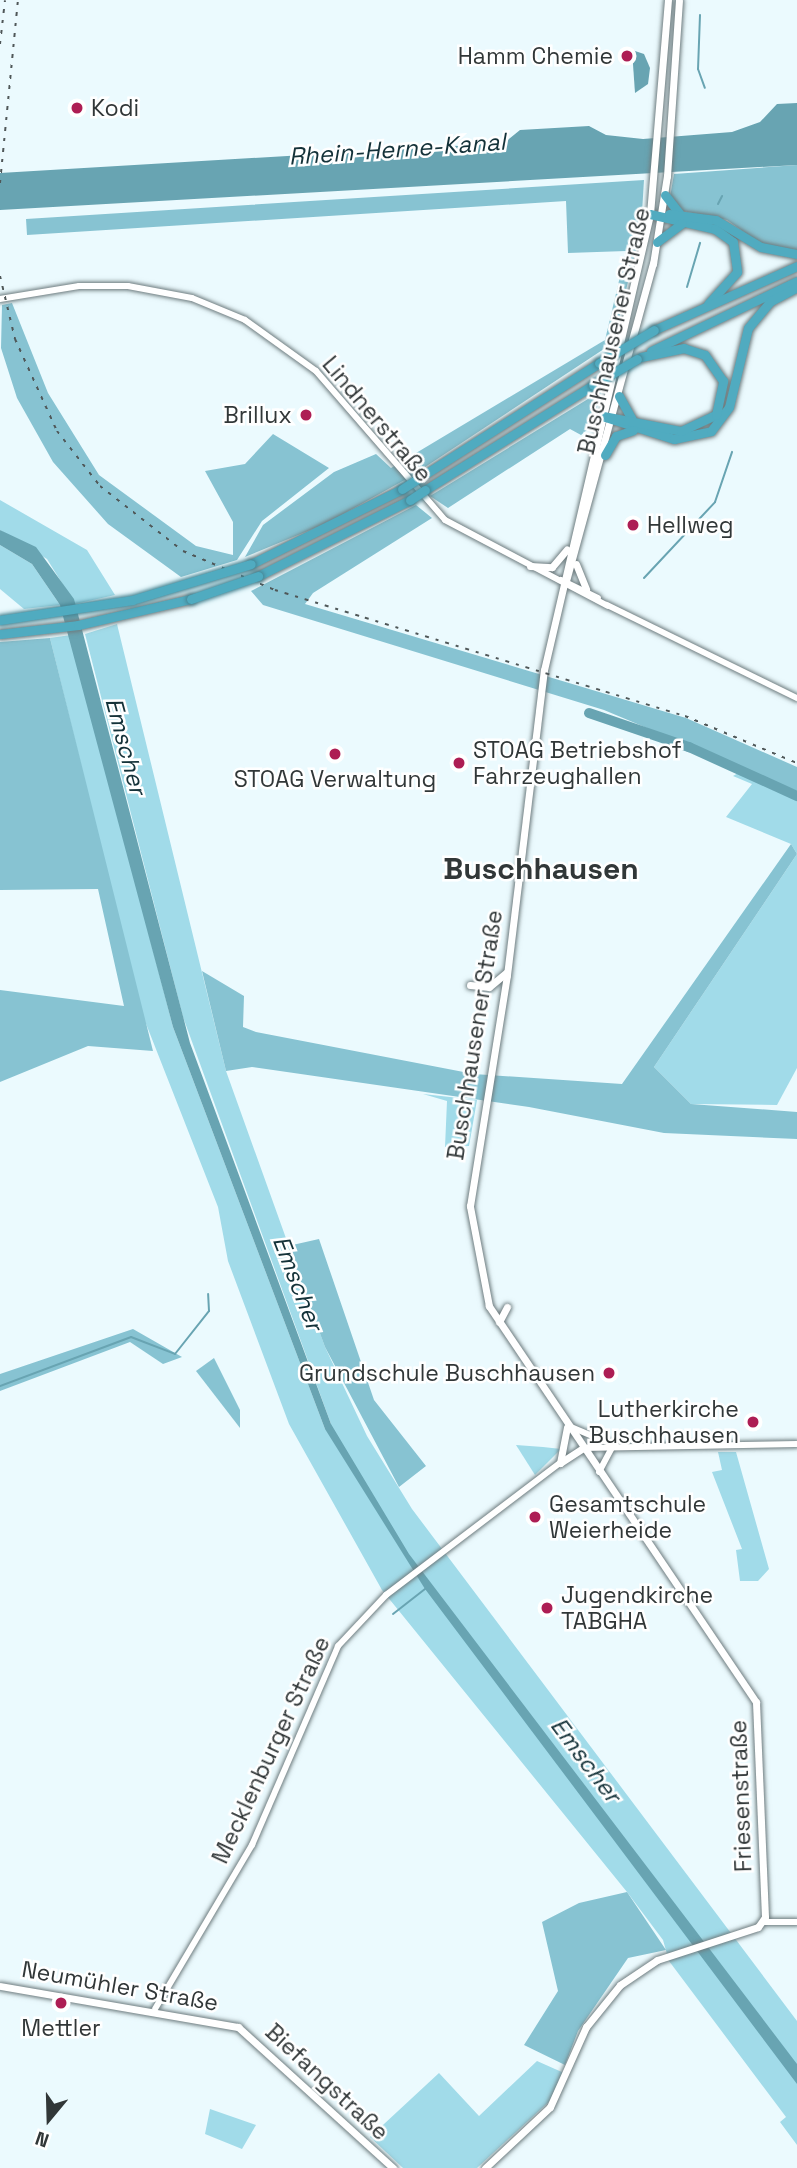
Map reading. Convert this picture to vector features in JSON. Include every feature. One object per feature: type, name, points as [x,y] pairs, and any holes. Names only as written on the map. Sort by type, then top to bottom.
[{"type":"highway","points":[[665,195],[671,209],[685,219],[720,230],[737,249],[736,275],[708,304]]},
{"type":"highway","points":[[650,214],[723,223],[767,250],[797,254]]},
{"type":"highway","points":[[657,242],[685,219]]},
{"type":"highway","points":[[0,620],[116,604],[251,564],[402,489],[654,330],[797,266]]},
{"type":"highway","points":[[0,634],[118,618],[258,576],[410,499],[639,358],[797,281]]},
{"type":"highway","points":[[602,416],[684,439],[715,427],[729,407],[751,322],[771,301],[797,287]]},
{"type":"highway","points":[[605,455],[616,436],[636,426],[692,430],[713,419],[724,395],[719,369],[699,352],[679,349],[639,358]]},
{"type":"highway","points":[[619,396],[622,412],[636,426]]},
{"type":"main road","name":"Buschhausener Straße","points":[[470,1206],[507,972],[538,707],[565,584],[571,542],[650,214],[660,128],[668,0]]},
{"type":"main road","name":"Buschhausener Straße","points":[[565,584],[575,562],[605,455],[657,242],[672,130],[679,0]]},
{"type":"main road","points":[[530,566],[552,567],[571,542]]},
{"type":"main road","points":[[575,562],[586,589]]},
{"type":"main road","points":[[470,985],[489,987],[507,972]]},
{"type":"main road","name":"Friesenstraße","points":[[470,1206],[481,1282],[499,1322],[756,1702],[763,1922]]},
{"type":"main road","points":[[499,1322],[507,1307]]},
{"type":"main road","points":[[561,1463],[567,1423]]},
{"type":"main road","name":"Mecklenburger Straße","points":[[561,1463],[583,1448]]},
{"type":"main road","points":[[485,2168],[550,2107],[590,2019],[633,1974],[690,1948],[763,1922]]},
{"type":"main road","name":"Neumühler Straße","points":[[0,1986],[155,2009],[234,2025]]},
{"type":"main road","name":"Biefangstraße","points":[[234,2025],[393,2168]]},
{"type":"street","name":"Lindnerstraße","points":[[0,299],[79,286],[128,286],[228,312],[316,371],[439,515],[556,580],[797,698]]},
{"type":"street","name":"Lindnerstraße","points":[[565,584],[586,589],[608,606]]},
{"type":"street","points":[[567,1423],[614,1444]]},
{"type":"street","points":[[599,1472],[614,1444]]},
{"type":"street","points":[[583,1448],[614,1444],[797,1444]]},
{"type":"street","name":"Mecklenburger Straße","points":[[155,2009],[252,1845],[335,1652],[400,1584],[561,1463]]},
{"type":"street","points":[[763,1922],[797,1922]]},
{"type":"shaded area","points":[[632,50],[644,54],[650,68],[648,84],[635,93]]},
{"type":"shaded area","points":[[797,103],[797,165],[0,210],[0,173],[504,143],[520,130],[589,126],[606,135],[643,139],[732,132],[760,122],[777,104]]},
{"type":"shaded area","points":[[797,165],[797,250],[764,246],[727,220],[678,210],[670,197],[674,174]]},
{"type":"shaded area","points":[[644,180],[641,229],[613,343],[410,477],[327,523],[245,557],[263,525],[334,472],[376,454],[391,468],[605,340],[626,251],[568,253],[566,201],[27,235],[26,219]]},
{"type":"shaded area","points":[[12,303],[48,393],[99,475],[196,546],[233,555],[233,522],[205,471],[245,464],[273,434],[329,468],[262,521],[237,560],[181,577],[108,524],[53,462],[17,398],[1,348],[2,305]]},
{"type":"shaded area","points":[[601,391],[593,425],[581,435],[570,429],[448,508],[430,496]]},
{"type":"shaded area","points":[[0,500],[87,550],[115,595],[75,604],[47,559],[0,530]]},
{"type":"shaded area","points":[[416,505],[432,518],[313,593],[305,604],[686,718],[797,767],[797,791],[604,710],[263,605],[251,591]]},
{"type":"shaded area","points":[[0,530],[36,547],[74,599],[190,1043],[331,1424],[409,1554],[797,2064],[797,2084],[425,1589],[325,1429],[173,1027],[60,605],[32,564],[0,545]]},
{"type":"shaded area","points":[[0,545],[32,564],[60,605],[24,609],[0,589]]},
{"type":"shaded area","points":[[117,624],[226,1071],[325,1347],[367,1436],[412,1509],[797,2021],[797,2145],[780,2122],[786,2117],[669,1961],[663,1940],[382,1590],[289,1424],[228,1261],[218,1207],[141,1011],[50,638],[71,635],[173,1027],[325,1429],[331,1424],[183,1017],[85,634]]},
{"type":"shaded area","points":[[50,638],[153,1051],[88,1046],[0,1082],[0,990],[124,1006],[98,889],[0,890],[0,642]]},
{"type":"shaded area","points":[[750,766],[797,791],[797,854],[791,844],[726,817],[752,784],[733,776]]},
{"type":"shaded area","points":[[791,844],[797,854],[654,1067],[691,1104],[797,1112],[797,1139],[664,1133],[529,1107],[252,1067],[226,1071],[202,971],[244,996],[243,1027],[256,1032],[474,1074],[622,1084]]},
{"type":"shaded area","points":[[797,854],[797,1068],[777,1105],[691,1104],[654,1067]]},
{"type":"shaded area","points":[[423,1094],[477,1100],[469,1146],[445,1147],[447,1101]]},
{"type":"shaded area","points":[[319,1239],[374,1400],[426,1466],[399,1487],[325,1347],[288,1246]]},
{"type":"shaded area","points":[[133,1329],[182,1357],[163,1364],[130,1342],[0,1391],[0,1374]]},
{"type":"shaded area","points":[[214,1358],[240,1410],[240,1428],[196,1371]]},
{"type":"shaded area","points":[[516,1445],[543,1447],[561,1449],[535,1475]]},
{"type":"shaded area","points":[[718,1452],[736,1452],[769,1569],[758,1581],[740,1581],[736,1550],[742,1549],[712,1472],[722,1470]]},
{"type":"shaded area","points":[[627,1892],[666,1950],[628,1958],[578,2031],[565,2065],[524,2045],[558,1991],[542,1922],[579,1903]]},
{"type":"shaded area","points":[[537,2061],[564,2073],[554,2097],[477,2168],[403,2168],[370,2137],[439,2073],[479,2116]]},
{"type":"shaded area","points":[[210,2109],[256,2125],[242,2149],[205,2134]]},
{"type":"waterway","points":[[700,15],[698,69],[705,88]]},
{"type":"waterway","points":[[718,204],[722,196]]},
{"type":"waterway","points":[[687,287],[700,243]]},
{"type":"waterway","points":[[644,578],[715,502],[732,452]]},
{"type":"waterway","points":[[589,713],[689,747],[797,796]]},
{"type":"waterway","points":[[0,1386],[131,1337],[175,1354],[209,1311],[208,1294]]},
{"type":"waterway","points":[[393,1614],[425,1589]]},
{"type":"railway","points":[[0,44],[5,0]]},
{"type":"railway","points":[[0,183],[18,0]]},
{"type":"railway","points":[[0,276],[15,339],[57,431],[100,486],[183,551],[275,590],[685,716],[797,763]]},
{"type":"place","name":"Hamm Chemie","points":[[627,56]]},
{"type":"place","name":"Kodi","points":[[77,108]]},
{"type":"place","name":"Brillux","points":[[306,415]]},
{"type":"place","name":"Hellweg","points":[[633,525]]},
{"type":"place","name":"STOAG Verwaltung","points":[[335,754]]},
{"type":"place","name":"STOAG Betriebshof Fahrzeughallen","points":[[459,763]]},
{"type":"place","name":"Grundschule Buschhausen","points":[[609,1373]]},
{"type":"place","name":"Lutherkirche Buschhausen","points":[[753,1422]]},
{"type":"place","name":"Gesamtschule Weierheide","points":[[535,1517]]},
{"type":"place","name":"Jugendkirche TABGHA","points":[[547,1608]]},
{"type":"place","name":"Mettler","points":[[61,2003]]},
{"type":"district","name":"Buschhausen","points":[[541,869]]},
{"type":"water label","name":"Rhein-Herne-Kanal","points":[[397,149]]},
{"type":"water label","name":"Emscher","points":[[126,746]]},
{"type":"water label","name":"Emscher","points":[[298,1283]]},
{"type":"water label","name":"Emscher","points":[[586,1760]]}]
